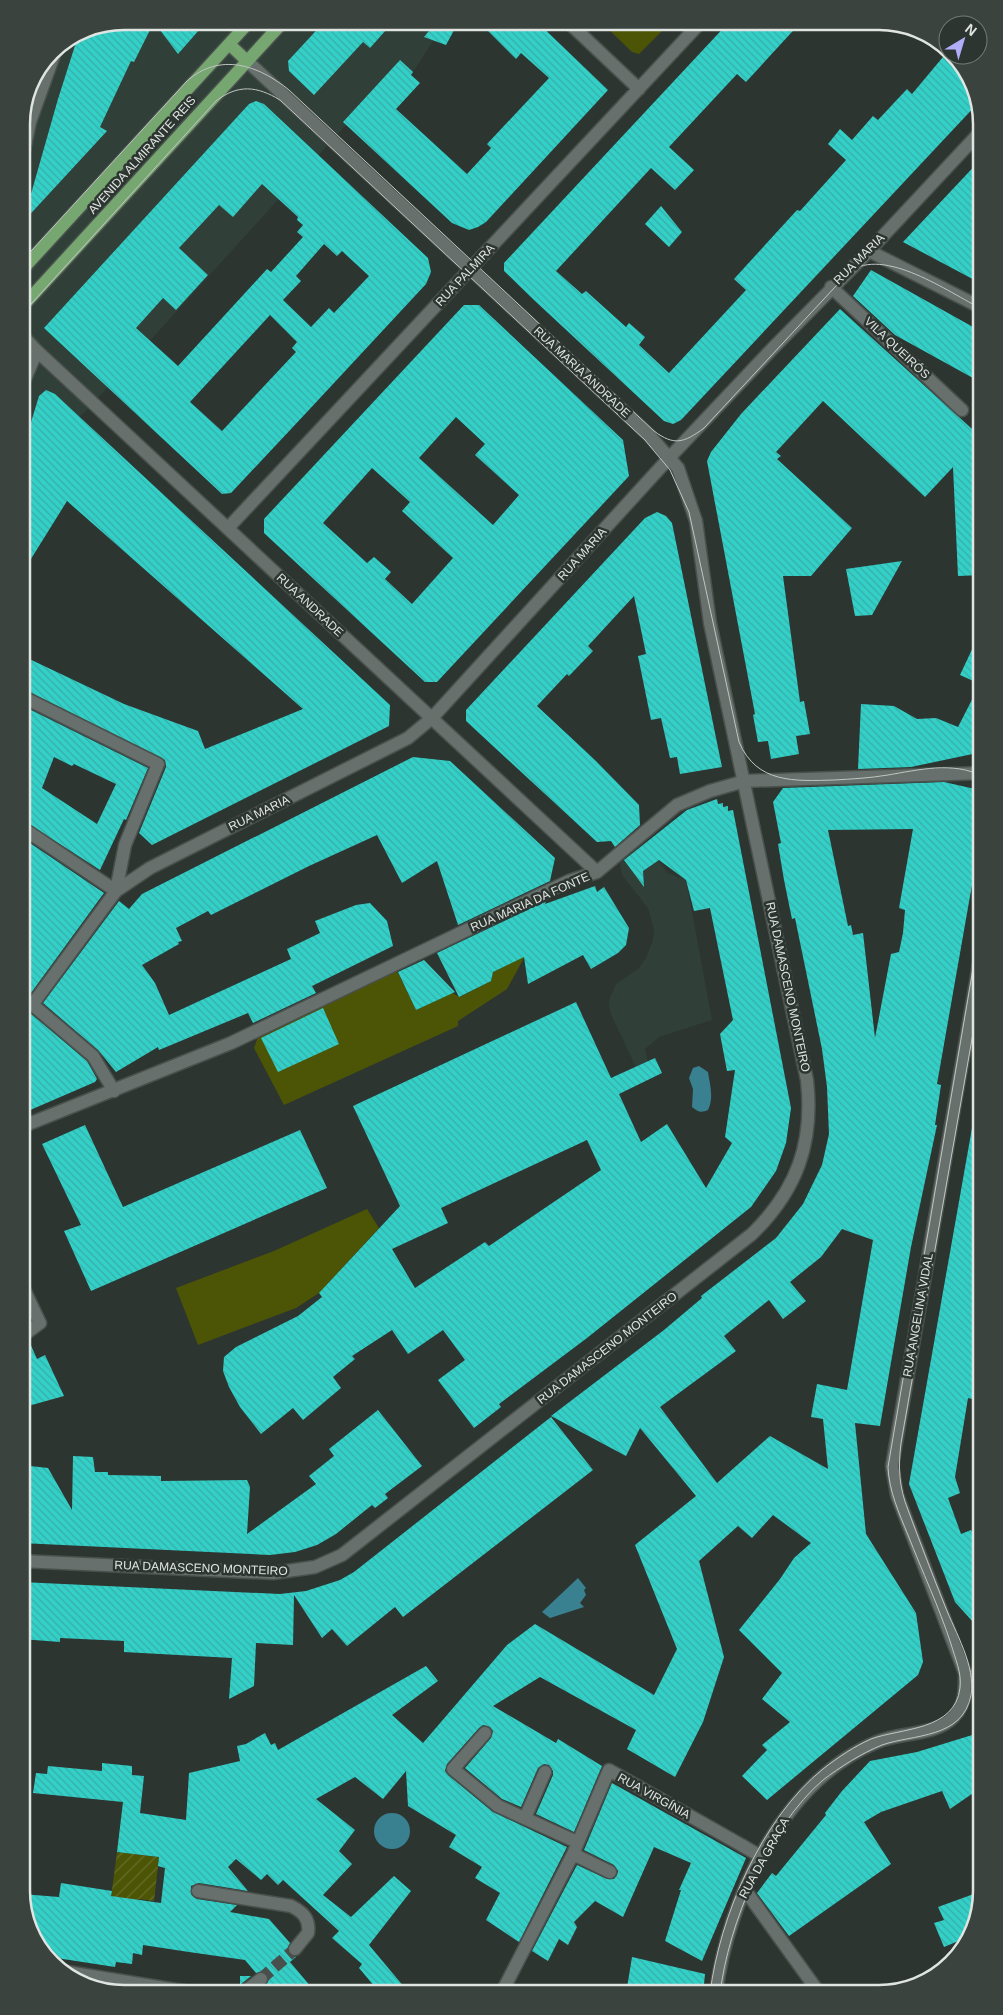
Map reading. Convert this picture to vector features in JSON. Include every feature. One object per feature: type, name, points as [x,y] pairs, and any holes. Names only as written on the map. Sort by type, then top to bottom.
[{"type":"main road","name":"AVENIDA ALMIRANTE REIS","points":[[30,262],[242,30]]},
{"type":"main road","name":"AVENIDA ALMIRANTE REIS","points":[[30,298],[276,30]]},
{"type":"main road","points":[[229,44],[248,61]]},
{"type":"street","points":[[577,30],[639,89]]},
{"type":"street","name":"RUA PALMIRA","points":[[228,528],[694,30]]},
{"type":"street","name":"RUA MARIA ANDRADE","points":[[248,61],[649,435],[670,457],[684,482],[696,521],[710,623],[745,781]]},
{"type":"street","points":[[30,122],[50,66]]},
{"type":"street","name":"RUA MARIA","points":[[116,891],[150,868],[408,738],[432,718],[670,457],[831,287],[870,251],[973,140]]},
{"type":"street","points":[[870,251],[973,303]]},
{"type":"street","name":"VILA QUEIRÓS","points":[[831,287],[962,410]]},
{"type":"street","name":"RUA ANDRADE","points":[[30,344],[598,872]]},
{"type":"street","points":[[30,356],[37,351]]},
{"type":"street","points":[[30,366],[37,351]]},
{"type":"street","points":[[30,700],[158,764],[125,845],[116,891],[32,1005],[93,1056],[114,1091]]},
{"type":"street","name":"RUA MARIA DA FONTE","points":[[30,1124],[231,1043],[570,881],[598,872],[677,805],[694,796],[745,781],[973,773]]},
{"type":"street","name":"RUA DAMASCENO MONTEIRO","points":[[30,1561],[273,1573],[301,1570],[329,1561],[354,1547],[752,1234],[767,1219],[788,1190],[800,1164],[807,1137],[810,1101],[745,781]]},
{"type":"street","points":[[30,833],[116,891]]},
{"type":"street","name":"RUA ANGELINA VIDAL","points":[[965,1673],[897,1495],[892,1466],[973,999]]},
{"type":"street","points":[[30,1302],[40,1323],[30,1330]]},
{"type":"street","points":[[965,1673],[973,1678]]},
{"type":"street","name":"RUA DA GRAÇA","points":[[717,1985],[724,1944],[745,1890],[762,1857],[792,1808],[825,1774],[877,1742],[934,1728],[950,1720],[956,1714],[965,1696],[965,1673]]},
{"type":"street","points":[[485,1733],[453,1769],[498,1806],[525,1818],[610,1872]]},
{"type":"street","name":"RUA VIRGÍNIA","points":[[575,1848],[609,1770],[762,1857]]},
{"type":"street","points":[[525,1818],[544,1772]]},
{"type":"street","points":[[506,1985],[575,1848]]},
{"type":"street","points":[[745,1890],[814,1985]]},
{"type":"street","points":[[198,1891],[291,1906],[300,1910],[309,1926],[304,1940],[295,1949]]},
{"type":"street","points":[[81,1974],[146,1985]]},
{"type":"street","points":[[253,1985],[261,1979]]},
{"type":"shaded area","points":[[118,30],[454,30],[446,45],[433,41],[411,75],[419,83],[346,125],[97,399],[30,470],[30,118],[37,88],[49,67],[67,49],[88,37]]},
{"type":"shaded area","points":[[646,845],[668,873],[686,880],[712,1020],[659,1037],[645,1049],[652,1078],[643,1082],[610,1012],[609,1000],[616,984],[638,969],[645,960],[653,940],[654,929],[648,908],[622,875],[620,863]]},
{"type":"green space","points":[[609,30],[663,30],[639,54],[632,52]]},
{"type":"green space","points":[[525,956],[507,989],[458,1021],[458,1026],[284,1105],[254,1048],[259,1034],[397,971],[416,1010],[452,993],[460,997],[491,981],[493,972]]},
{"type":"green space","points":[[367,1209],[379,1228],[319,1293],[296,1308],[198,1345],[176,1288],[274,1251]]},
{"type":"green space","points":[[117,1852],[159,1857],[154,1901],[138,1899],[137,1904],[110,1905]]},
{"type":"water","points":[[699,1066],[708,1072],[711,1091],[711,1101],[708,1110],[701,1112],[692,1107],[693,1089],[689,1078],[693,1068]]},
{"type":"water","points":[[578,1578],[586,1588],[584,1590],[586,1595],[580,1603],[584,1607],[550,1618],[542,1612]]},
{"type":"water","points":[[392,1813],[399,1814],[405,1818],[409,1824],[409,1838],[405,1844],[399,1848],[392,1849],[385,1848],[379,1844],[375,1838],[374,1831],[375,1824],[379,1818],[385,1814]]},
{"type":"building","points":[[150,30],[134,62],[131,61],[100,127],[107,131],[30,214],[30,197],[75,44],[88,37],[106,32]]},
{"type":"building","points":[[160,30],[199,30],[178,54]]},
{"type":"building","points":[[317,30],[386,30],[370,48],[363,42],[314,95],[289,71],[288,61]]},
{"type":"building","points":[[430,30],[454,30],[446,45],[424,37]]},
{"type":"building","points":[[487,30],[545,30],[608,90],[486,222],[478,227],[469,230],[452,223],[343,122],[400,60],[413,72],[411,75],[420,83],[396,109],[467,174],[491,148],[487,144],[549,78],[521,53],[516,59]]},
{"type":"building","points":[[722,30],[794,30],[746,82],[737,74],[669,147],[694,170],[675,190],[651,168],[556,271],[582,294],[586,291],[626,327],[629,323],[645,337],[639,345],[669,373],[746,290],[734,279],[846,160],[828,144],[840,129],[852,140],[873,116],[878,120],[907,89],[912,94],[938,63],[938,65],[952,65],[966,88],[972,110],[681,420],[673,424],[664,421],[504,271],[504,263]]},
{"type":"building","points":[[256,101],[264,104],[428,258],[431,272],[426,284],[231,493],[222,494],[44,328],[249,104]],"holes":[[[262,184],[298,217],[297,220],[303,225],[297,232],[303,237],[271,272],[267,269],[178,366],[136,328],[163,298],[176,310],[208,275],[179,248],[219,205],[233,217]],[[324,244],[337,256],[342,251],[369,276],[334,313],[329,308],[311,327],[283,300],[301,281],[296,276]],[[270,315],[297,342],[292,348],[296,352],[222,431],[190,402]]]},
{"type":"building","points":[[973,168],[973,279],[903,242]]},
{"type":"building","points":[[661,206],[682,232],[669,247],[645,224]]},
{"type":"building","points":[[871,270],[973,327],[973,378],[895,335],[853,296]]},
{"type":"building","points":[[464,305],[479,305],[623,440],[629,476],[437,682],[425,682],[264,533],[264,519]],"holes":[[[456,417],[485,444],[475,455],[519,495],[493,525],[419,458]],[[372,468],[410,502],[402,511],[453,558],[412,604],[385,579],[391,572],[374,557],[367,563],[323,523]]]},
{"type":"building","points":[[840,309],[973,430],[973,575],[958,576],[953,467],[925,497],[823,401],[776,452],[781,456],[777,459],[852,528],[811,576],[783,576],[800,702],[804,701],[810,734],[796,736],[799,754],[771,759],[768,741],[758,742],[753,715],[755,714],[707,461],[711,452],[741,414]]},
{"type":"building","points":[[46,390],[55,394],[390,705],[389,726],[152,845],[139,833],[166,767],[165,760],[30,692],[30,659],[124,704],[198,731],[205,749],[303,709],[67,501],[30,561],[30,426],[39,396]]},
{"type":"building","points":[[657,512],[666,516],[672,523],[722,767],[680,774],[677,757],[670,758],[661,718],[651,720],[638,656],[646,654],[634,596],[588,646],[593,651],[569,676],[567,674],[537,706],[596,761],[639,805],[640,825],[615,847],[611,841],[597,842],[466,721],[466,710],[645,518]]},
{"type":"building","points":[[902,561],[872,615],[855,616],[846,569]]},
{"type":"building","points":[[973,647],[973,681],[960,675]]},
{"type":"building","points":[[973,698],[973,754],[911,767],[858,769],[861,704],[894,706],[917,719],[936,718],[958,727]]},
{"type":"building","points":[[30,709],[148,768],[126,820],[124,819],[100,870],[30,825]],"holes":[[[54,757],[72,766],[74,764],[116,784],[97,824],[42,788]]]},
{"type":"building","points":[[413,757],[450,761],[555,858],[550,881],[458,925],[437,861],[402,883],[377,835],[309,866],[211,915],[208,911],[176,928],[182,941],[142,965],[155,983],[169,1015],[291,959],[287,949],[320,933],[315,921],[356,905],[370,903],[387,921],[393,946],[312,986],[316,993],[253,1023],[248,1013],[159,1050],[158,1047],[116,1072],[98,1050],[43,1003],[119,901],[129,909],[142,894]]},
{"type":"building","points":[[944,782],[973,789],[973,879],[937,1084],[941,1085],[935,1125],[937,1125],[911,1247],[880,1426],[855,1423],[866,1534],[916,1613],[923,1662],[918,1675],[767,1800],[742,1776],[767,1750],[762,1745],[790,1722],[762,1699],[782,1673],[739,1630],[780,1579],[794,1558],[811,1543],[773,1515],[752,1538],[738,1526],[699,1561],[724,1657],[703,1722],[675,1777],[627,1749],[636,1730],[540,1677],[493,1706],[556,1743],[558,1739],[602,1766],[574,1832],[536,1814],[553,1775],[549,1765],[544,1764],[538,1768],[521,1807],[502,1799],[465,1768],[491,1738],[493,1731],[490,1727],[483,1725],[479,1728],[447,1764],[445,1771],[448,1775],[493,1812],[567,1847],[519,1942],[486,1920],[500,1893],[475,1878],[482,1867],[449,1847],[456,1835],[408,1806],[406,1771],[383,1799],[355,1777],[316,1799],[355,1830],[339,1851],[352,1864],[323,1895],[351,1917],[394,1876],[411,1891],[369,1945],[402,1985],[373,1985],[359,1968],[362,1964],[332,1938],[339,1931],[283,1880],[278,1885],[267,1874],[261,1880],[236,1859],[228,1867],[248,1891],[199,1883],[191,1886],[191,1894],[197,1899],[237,1905],[230,1912],[269,1919],[290,1943],[288,1952],[296,1957],[290,1962],[309,1985],[265,1985],[269,1977],[264,1972],[256,1973],[245,1960],[143,1945],[142,1955],[133,1953],[132,1964],[116,1962],[115,1967],[59,1958],[49,1948],[37,1927],[30,1895],[59,1897],[61,1883],[112,1891],[111,1896],[161,1903],[165,1868],[158,1866],[159,1857],[117,1852],[123,1802],[33,1793],[36,1773],[47,1774],[48,1766],[102,1771],[102,1763],[132,1766],[132,1775],[144,1776],[140,1813],[186,1820],[189,1773],[240,1761],[237,1746],[246,1744],[265,1733],[271,1745],[275,1743],[278,1750],[426,1666],[438,1681],[392,1715],[423,1743],[507,1645],[535,1624],[654,1695],[677,1649],[635,1545],[696,1496],[640,1428],[626,1456],[551,1416],[664,1330],[702,1298],[701,1296],[776,1238],[803,1204],[822,1165],[829,1134],[827,1087],[822,1049],[795,918],[792,919],[784,880],[778,844],[781,843],[773,802],[783,788]],"holes":[[[913,829],[899,908],[905,910],[903,933],[899,952],[891,954],[875,1038],[863,933],[853,935],[851,925],[848,926],[828,830]],[[842,1229],[873,1240],[847,1390],[817,1384],[811,1417],[823,1419],[828,1469],[770,1436],[717,1483],[660,1407],[736,1351],[724,1336],[769,1300],[783,1319],[806,1301],[790,1282],[821,1257]]]},
{"type":"building","points":[[717,799],[718,804],[723,803],[723,807],[728,806],[728,811],[733,810],[791,1108],[786,1143],[776,1171],[751,1207],[587,1338],[499,1404],[501,1407],[474,1428],[438,1380],[465,1360],[443,1330],[408,1354],[392,1330],[352,1356],[355,1359],[333,1377],[341,1388],[303,1420],[293,1408],[261,1434],[240,1407],[229,1387],[223,1371],[224,1357],[236,1347],[298,1316],[322,1297],[319,1293],[400,1206],[353,1106],[576,1002],[611,1078],[655,1058],[662,1073],[619,1094],[641,1142],[667,1124],[706,1188],[732,1143],[725,1137],[735,1070],[727,1071],[720,1034],[733,1020],[710,908],[694,911],[686,880],[659,860],[643,871],[644,887],[624,860],[687,810]],"holes":[[[587,1140],[601,1170],[489,1246],[485,1242],[415,1288],[392,1249],[448,1223],[441,1208]]]},
{"type":"building","points":[[30,843],[104,893],[30,992]]},
{"type":"building","points":[[595,886],[597,892],[604,887],[629,928],[626,945],[618,953],[591,969],[583,955],[528,984],[524,957],[493,972],[491,981],[459,997],[437,953],[546,901],[545,904]]},
{"type":"building","points":[[424,960],[455,992],[416,1010],[398,972]]},
{"type":"building","points":[[323,1008],[339,1044],[278,1072],[261,1038]]},
{"type":"building","points":[[30,1013],[87,1061],[97,1079],[95,1082],[30,1110]]},
{"type":"building","points":[[85,1125],[123,1207],[300,1130],[327,1188],[91,1291],[64,1231],[81,1225],[42,1144]]},
{"type":"building","points":[[973,1128],[973,1394],[972,1399],[968,1398],[955,1477],[960,1493],[948,1498],[961,1534],[971,1530],[973,1535],[973,1622],[955,1602],[909,1484]]},
{"type":"building","points":[[30,1343],[37,1359],[45,1355],[64,1396],[30,1405]]},
{"type":"building","points":[[378,1410],[422,1466],[385,1494],[388,1498],[375,1508],[372,1505],[336,1534],[317,1545],[295,1552],[270,1555],[30,1543],[30,1466],[48,1468],[72,1510],[73,1456],[93,1457],[95,1472],[108,1472],[108,1475],[161,1476],[161,1481],[247,1480],[250,1487],[247,1534],[316,1484],[309,1476],[334,1456],[329,1449]]},
{"type":"building","points":[[551,1417],[593,1470],[403,1617],[395,1607],[347,1646],[332,1629],[322,1638],[294,1595],[293,1645],[256,1643],[254,1686],[229,1699],[232,1658],[124,1652],[124,1641],[60,1638],[60,1642],[30,1640],[30,1582],[280,1594],[306,1591],[340,1580],[354,1572]]},
{"type":"building","points":[[973,1735],[973,1793],[950,1809],[942,1791],[881,1812],[864,1822],[891,1864],[789,1936],[757,1893],[772,1873],[776,1876],[826,1815],[825,1813],[842,1791],[870,1761],[917,1752]]},
{"type":"building","points":[[612,1783],[746,1858],[702,1961],[665,1941],[681,1890],[679,1890],[691,1863],[654,1847],[623,1917],[595,1901],[574,1922],[577,1927],[568,1945],[559,1939],[548,1961],[532,1951],[577,1865],[607,1879],[614,1879],[617,1875],[618,1871],[614,1865],[584,1850]]},
{"type":"building","points":[[973,1894],[966,1927],[958,1941],[944,1947],[934,1923],[944,1920],[938,1907]]},
{"type":"building","points":[[632,1957],[705,1974],[704,1985],[627,1985]]},
{"type":"building","points":[[240,1976],[251,1976],[240,1985]]},
{"type":"tunnel","points":[[261,1979],[295,1949]]},
{"type":"tram line","points":[[30,252],[187,81],[200,72],[213,67],[239,65],[265,74],[289,90],[654,431],[673,441],[691,437],[704,428],[849,272],[863,265],[880,264],[916,274],[973,304]]},
{"type":"tram line","points":[[30,305],[216,101],[232,92],[248,89],[272,95],[280,100],[645,440],[670,470],[689,512],[739,742],[747,756],[756,766],[767,773],[779,777],[805,780],[868,778],[935,768],[973,772]]},
{"type":"tram line","points":[[712,1985],[723,1933],[747,1871],[763,1841],[781,1814],[801,1790],[823,1769],[852,1749],[871,1739],[938,1720],[948,1713],[956,1702],[960,1688],[959,1671],[951,1644],[898,1510],[890,1485],[888,1467],[973,969]]},
{"type":"tram line","points":[[722,1985],[732,1938],[754,1878],[785,1823],[803,1800],[823,1780],[867,1752],[894,1741],[922,1736],[947,1727],[958,1720],[966,1709],[971,1695],[972,1684],[964,1649],[935,1582],[905,1502],[900,1477],[900,1461],[901,1443],[973,1033]]}]
